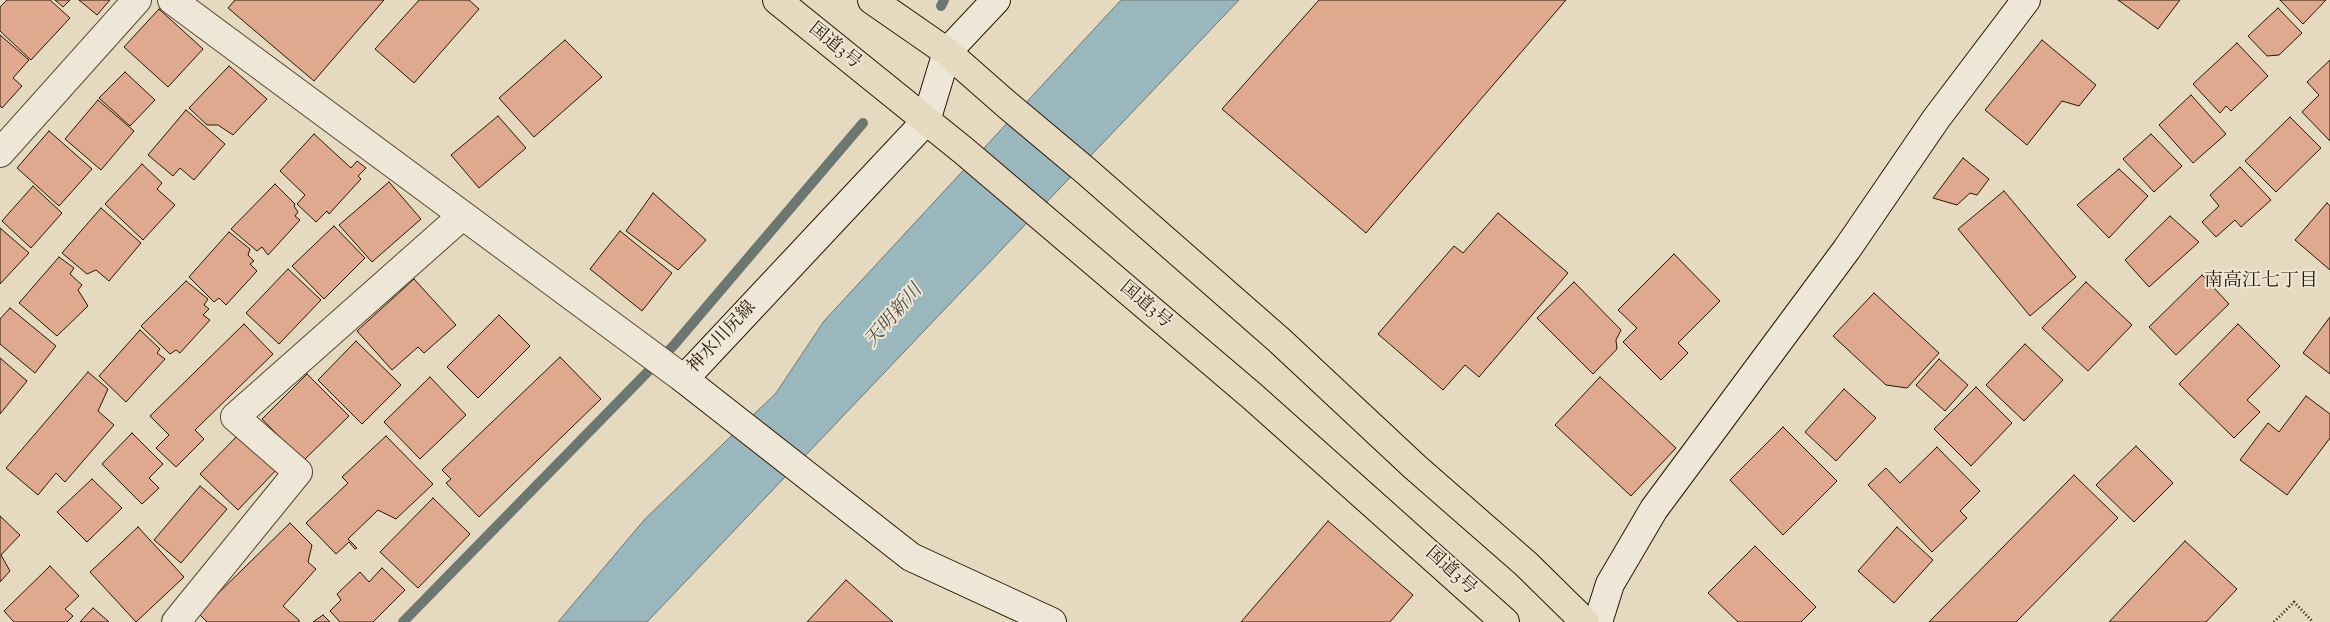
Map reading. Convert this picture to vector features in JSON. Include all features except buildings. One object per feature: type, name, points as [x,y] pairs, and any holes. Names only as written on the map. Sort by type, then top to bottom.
[{"type":"highway","name":"国道3号","points":[[777,0],[964,151],[1252,396],[1504,622]]},
{"type":"highway","points":[[872,0],[947,52],[1086,171],[1278,340],[1415,467],[1526,564],[1585,622]]},
{"type":"street","points":[[0,153],[137,0]]},
{"type":"street","points":[[172,0],[684,379]]},
{"type":"street","name":"神水川尻線","points":[[996,0],[947,52],[926,121],[684,379],[911,557],[1052,622]]},
{"type":"street","points":[[1598,622],[1610,584],[1654,508],[1847,249],[1936,119],[2026,0]]},
{"type":"street","points":[[176,622],[298,472],[235,416],[462,216]]},
{"type":"path","points":[[2274,622],[2294,602],[2313,622]]},
{"type":"water","name":"天明新川","points":[[1121,0],[1239,0],[647,622],[558,622],[645,519],[776,393],[824,321]]},
{"type":"waterway","points":[[941,6],[944,0]]},
{"type":"waterway","points":[[403,622],[674,345],[863,123]]},
{"type":"district","name":"南高江七丁目","points":[[2261,283]]}]
